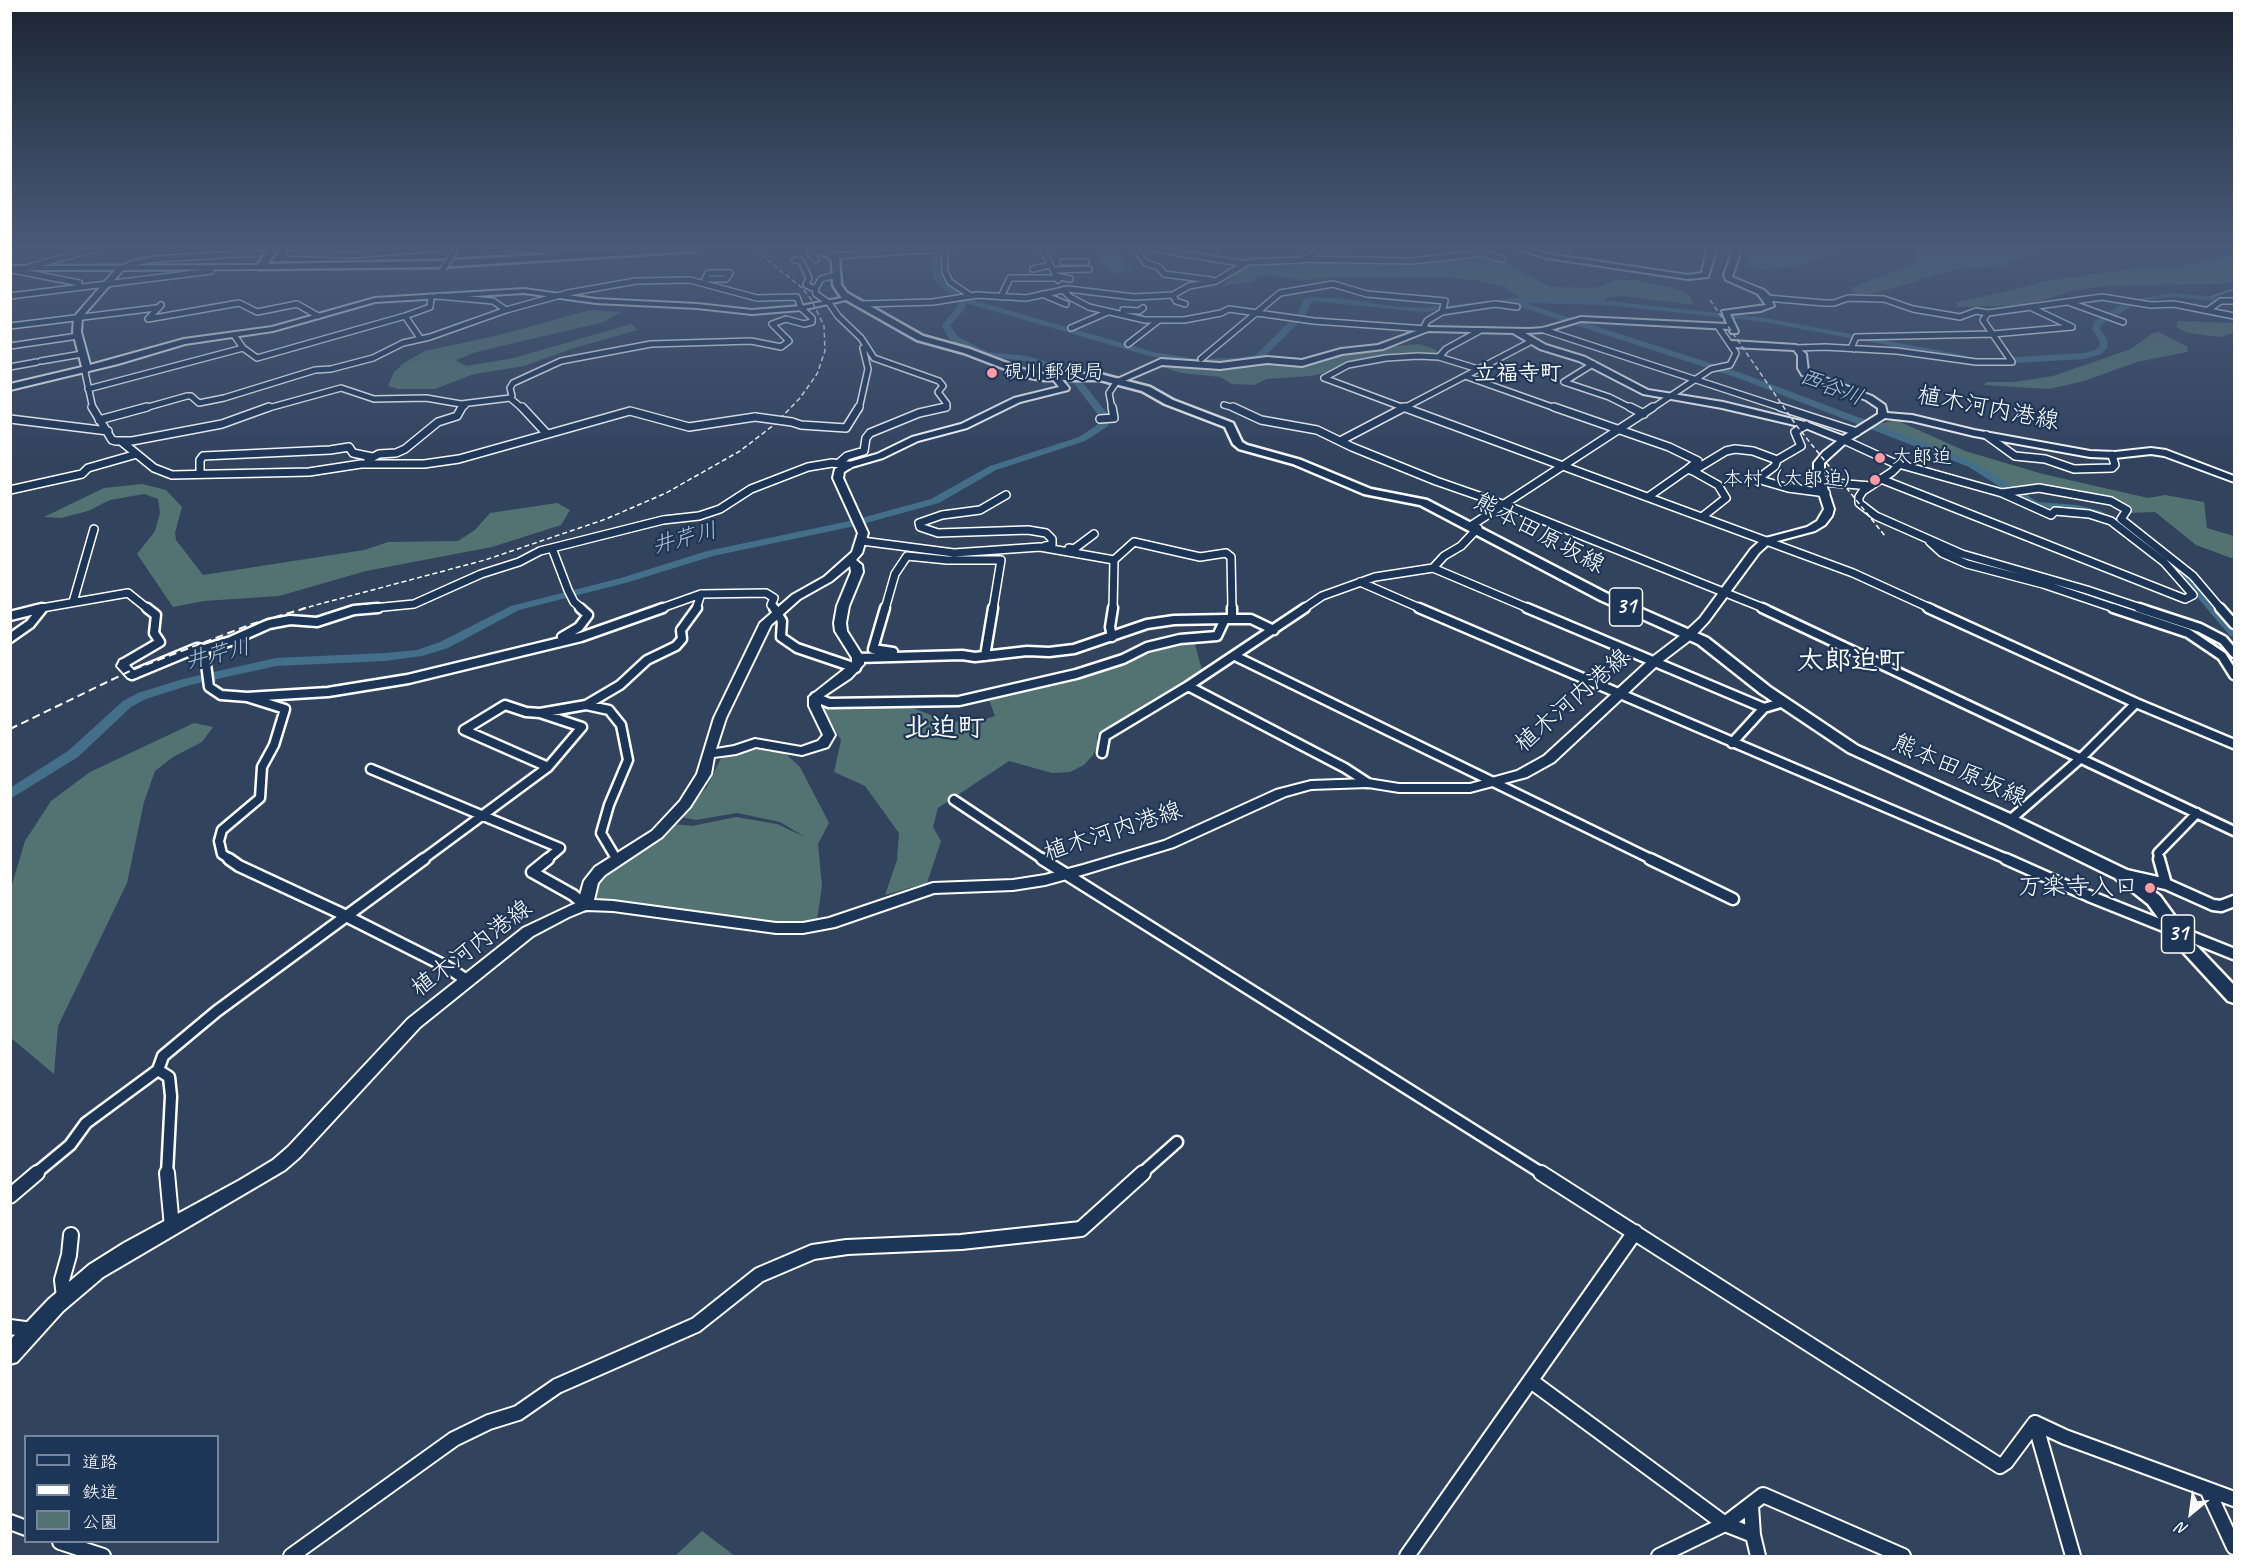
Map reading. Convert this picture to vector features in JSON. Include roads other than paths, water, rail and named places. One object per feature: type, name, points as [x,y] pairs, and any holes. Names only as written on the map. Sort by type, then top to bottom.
[{"type":"main road","name":"熊本田原坂線","points":[[892,321],[920,338],[967,351],[1026,374],[1117,381],[1146,389],[1169,402],[1229,425],[1238,444],[1243,447],[1297,462],[1368,492],[1423,502],[1475,527],[1604,597],[1713,647],[1765,690],[1853,749],[2010,820],[2121,874],[2154,900],[2174,930],[2210,973],[2235,996]]},
{"type":"street","points":[[10,326],[47,321]]},
{"type":"street","points":[[78,321],[78,336],[87,369],[85,372],[90,404],[112,440],[122,442],[222,424],[280,403],[340,388],[374,399],[426,398],[467,404],[510,398]]},
{"type":"street","points":[[10,387],[87,369],[184,342],[273,329],[300,321]]},
{"type":"street","points":[[234,335],[243,348],[254,357],[260,358],[387,321]]},
{"type":"street","points":[[408,321],[420,338]]},
{"type":"street","points":[[99,420],[187,396],[191,396],[199,403],[224,398],[315,370],[331,369],[373,358],[401,344],[430,337],[475,321]]},
{"type":"street","points":[[510,398],[512,396],[510,387],[513,383],[555,364],[637,345],[751,341],[770,346],[785,346],[789,341],[772,324],[780,321]]},
{"type":"street","points":[[792,321],[799,324],[812,321]]},
{"type":"street","points":[[371,769],[560,848],[532,872],[573,895],[585,905],[591,881],[600,871],[657,834],[685,804],[704,774],[720,718],[766,624],[796,597],[828,579],[857,553],[862,542],[860,523],[838,478],[847,456],[864,451],[866,438],[870,434],[919,413],[946,407],[947,404],[938,392],[943,386],[939,381],[874,358],[861,338],[845,321]]},
{"type":"street","points":[[1071,328],[1087,321]]},
{"type":"street","points":[[1128,344],[1158,321]]},
{"type":"street","points":[[1201,358],[1244,321]]},
{"type":"street","points":[[1319,321],[1427,329],[1514,331],[1544,330],[1568,322],[1719,328],[1727,321]]},
{"type":"street","points":[[1427,321],[1424,327],[1427,329]]},
{"type":"street","points":[[1729,321],[1744,345]]},
{"type":"street","points":[[1719,328],[1727,341],[1732,344],[1932,354],[1983,363],[2005,364],[2011,360],[1984,321]]},
{"type":"street","points":[[1854,349],[1854,339],[1934,334],[1993,334],[2072,327],[2059,321]]},
{"type":"street","points":[[1100,419],[1114,416],[1109,393],[1117,381],[1161,362],[1220,366],[1267,360],[1302,363],[1341,352],[1380,347],[1427,329]]},
{"type":"street","points":[[1544,330],[1693,379],[1864,427]]},
{"type":"street","points":[[1439,357],[1446,349],[1479,331]]},
{"type":"street","points":[[1514,331],[1532,341],[1593,364],[1637,389],[1667,397],[1724,405],[1753,414],[1806,425],[1895,463],[1971,486],[2006,493],[2051,515],[2055,511],[2089,514],[2111,521],[2164,562],[2193,595],[2184,599],[1881,479]]},
{"type":"street","points":[[122,442],[154,468],[166,473],[200,474],[309,472],[361,464],[423,464],[459,459],[630,411],[689,427],[755,417],[844,429],[855,418],[866,381],[866,356],[855,333]]},
{"type":"street","points":[[11,344],[20,345],[78,336]]},
{"type":"street","points":[[1340,441],[1532,341]]},
{"type":"street","points":[[1433,568],[1444,556],[1461,546],[1475,527],[1505,505],[1621,430],[1693,379],[1710,369],[1726,366],[1733,361],[1736,353],[1732,344]]},
{"type":"street","points":[[17,353],[20,345]]},
{"type":"street","points":[[88,389],[243,348]]},
{"type":"street","points":[[1796,348],[1802,354],[1802,368],[1805,373],[1869,398],[1882,406],[1883,415]]},
{"type":"street","points":[[10,367],[82,354]]},
{"type":"street","points":[[1932,354],[1936,362]]},
{"type":"street","points":[[1478,369],[1439,357],[1386,358],[1348,365],[1324,378],[1853,573],[2136,703],[2235,744]]},
{"type":"street","points":[[1593,364],[1564,382],[1609,397],[1644,414]]},
{"type":"street","points":[[1465,376],[1670,447],[1698,461],[1690,470]]},
{"type":"street","points":[[10,616],[44,607],[128,592],[156,615],[154,633],[159,642],[123,663],[132,675],[197,648],[204,649],[281,621],[317,622],[354,610],[414,604],[481,574],[552,548],[663,520],[699,516],[720,509],[751,489],[772,480],[818,464],[844,464],[880,456],[915,439],[964,426],[1017,400],[1065,388],[1055,377]]},
{"type":"street","points":[[510,398],[547,434]]},
{"type":"street","points":[[361,464],[372,458],[405,449],[438,422],[457,416],[462,407],[467,404]]},
{"type":"street","points":[[1224,405],[1237,408],[1261,420],[1317,430],[1436,481],[1505,505],[1778,614],[2235,831]]},
{"type":"street","name":"植木河内港線","points":[[10,1355],[64,1297],[113,1260],[246,1186],[294,1152],[414,1023],[465,979],[528,932],[564,913],[585,905],[776,928],[803,928],[841,920],[933,888],[1013,885],[1045,880],[1169,844],[1281,793],[1311,785],[1368,783],[1399,788],[1470,788],[1495,783],[1537,768],[1655,661],[1689,635],[1704,620],[1755,551],[1766,541],[1811,529],[1821,523],[1827,516],[1829,508],[1819,464],[1826,454],[1844,440],[1883,415],[1912,418],[1986,435],[2090,454],[2112,455],[2141,451],[2166,453],[2235,479]]},
{"type":"street","points":[[10,419],[108,431]]},
{"type":"street","points":[[1806,425],[1795,432],[1801,446],[1777,460],[1775,466],[1760,477],[1760,480],[1788,488],[1871,486]]},
{"type":"street","points":[[1986,435],[2015,456],[2045,459],[2074,469],[2112,468],[2115,465],[2112,455]]},
{"type":"street","points":[[200,474],[200,460],[203,456],[234,453],[330,450],[349,447],[353,453],[372,458]]},
{"type":"street","points":[[1648,497],[1690,470],[1726,451],[1735,449],[1753,451],[1777,460]]},
{"type":"street","points":[[10,490],[82,474],[88,468],[137,454]]},
{"type":"street","points":[[1895,463],[1897,467],[1859,497],[1859,503],[1867,511],[1976,559],[2087,590],[2200,628],[2223,640],[2235,653]]},
{"type":"street","points":[[1690,470],[1718,484],[1726,498],[1702,517]]},
{"type":"street","points":[[2006,493],[2039,488],[2052,489],[2094,496],[2117,504],[2127,510],[2121,519],[2193,576],[2235,624]]},
{"type":"street","points":[[862,542],[954,553],[1016,550],[1052,545],[1052,539],[1046,533],[1028,530],[938,533],[920,527],[919,523],[942,515],[980,510],[1006,495]]},
{"type":"street","points":[[73,602],[94,529]]},
{"type":"street","points":[[1040,547],[1074,549],[1094,534]]},
{"type":"street","points":[[1929,539],[1942,553],[1967,564],[2054,588],[2188,633],[2222,656],[2235,675]]},
{"type":"street","points":[[815,697],[829,702],[959,701],[1076,674],[1123,659],[1147,647],[1193,637],[1217,636],[1229,619],[1231,557],[1226,553],[1200,556],[1134,542],[1114,560],[1110,627],[1112,637]]},
{"type":"street","points":[[1040,547],[1114,560]]},
{"type":"street","points":[[546,645],[574,631],[588,615],[570,594],[552,548]]},
{"type":"street","points":[[913,657],[905,653],[873,649],[895,573],[907,556],[947,560],[1001,560],[985,656]]},
{"type":"street","points":[[849,561],[857,565],[857,572],[843,606],[840,623],[841,631],[857,663]]},
{"type":"street","points":[[1102,753],[1105,736],[1235,656],[1322,596],[1360,582],[1433,568],[1764,708]]},
{"type":"street","points":[[1360,582],[1619,696],[1924,822],[2089,896],[2235,954]]},
{"type":"street","points":[[204,649],[209,687],[221,694],[247,697],[328,692],[377,685],[581,637],[701,594],[766,593],[774,598],[771,605],[778,612],[782,621],[781,637],[787,642],[814,655],[857,663],[913,657],[985,656],[1074,649],[1147,624],[1174,620],[1251,619],[1274,630]]},
{"type":"street","points":[[548,767],[464,730],[505,705],[526,712],[540,713],[586,705],[620,685],[647,660],[676,646],[681,639],[681,630],[696,610],[701,594]]},
{"type":"street","points":[[10,638],[30,624],[44,607]]},
{"type":"street","points":[[1235,656],[1732,899]]},
{"type":"street","points":[[815,697],[857,663]]},
{"type":"street","points":[[1188,686],[1344,768],[1368,783]]},
{"type":"street","points":[[247,697],[255,702],[285,710],[274,745],[262,767],[260,798],[222,830],[219,841],[222,854],[239,866],[447,967],[465,979]]},
{"type":"street","points":[[708,754],[736,750],[755,743],[802,751],[823,744],[829,735],[815,706],[815,697]]},
{"type":"street","points":[[1732,743],[1764,708],[1784,702]]},
{"type":"street","points":[[2010,820],[2081,758],[2136,703]]},
{"type":"street","points":[[586,705],[609,710],[621,725],[626,746],[628,760],[609,805],[602,833],[617,860]]},
{"type":"street","points":[[10,1196],[70,1145],[86,1123],[158,1070],[163,1056],[186,1036],[548,767],[582,728],[540,713]]},
{"type":"street","points":[[954,800],[1065,874],[1635,1232],[2000,1466],[2006,1462],[2035,1423]]},
{"type":"street","points":[[2166,884],[2158,853],[2197,813]]},
{"type":"street","points":[[2121,874],[2166,884],[2213,905],[2221,906],[2235,901]]},
{"type":"street","points":[[158,1070],[169,1077],[171,1096],[167,1179],[172,1227]]},
{"type":"street","points":[[291,1557],[454,1438],[489,1422],[518,1413],[557,1386],[696,1325],[759,1275],[813,1252],[847,1247],[961,1242],[1081,1229],[1177,1142]]},
{"type":"street","points":[[1407,1557],[1635,1232]]},
{"type":"street","points":[[64,1297],[62,1280],[69,1255],[71,1234]]},
{"type":"street","points":[[10,1327],[32,1330]]},
{"type":"street","points":[[1531,1381],[1725,1524],[1753,1535]]},
{"type":"street","points":[[2035,1423],[2065,1437],[2235,1499]]},
{"type":"street","points":[[2035,1423],[2073,1557]]},
{"type":"street","points":[[2208,1491],[2235,1547]]},
{"type":"street","points":[[1659,1557],[1725,1524],[1752,1506],[1763,1495],[1904,1557]]},
{"type":"street","points":[[1752,1506],[1753,1535],[1758,1557]]},
{"type":"street","points":[[61,1543],[74,1552],[103,1557]]},
{"type":"waterway","name":"井芹川","points":[[10,795],[73,754],[127,704],[142,696],[187,682],[276,662],[385,657],[418,653],[444,645],[515,608],[625,580],[711,553],[855,523],[935,501],[993,468],[1082,439],[1105,424],[1104,416],[1069,371],[1027,359],[986,354],[955,339],[946,325],[949,321]]},
{"type":"waterway","name":"西谷川","points":[[1037,321],[1152,354],[1196,362],[1237,361],[1259,357],[1295,321]]},
{"type":"waterway","name":"西谷川","points":[[1573,321],[1741,376],[1972,465],[2035,505],[2077,508],[2097,513],[2118,523]]},
{"type":"waterway","name":"西谷川","points":[[1771,321],[1963,358]]},
{"type":"waterway","points":[[1997,361],[2085,356],[2098,352],[2104,347],[2103,340],[2096,329],[2097,324],[2102,321]]},
{"type":"waterway","name":"西谷川","points":[[2154,551],[2180,570],[2234,634]]},
{"type":"railway","points":[[301,609],[485,560],[606,519],[666,493],[740,451],[775,424],[800,398],[817,374],[825,351],[822,321]]},
{"type":"railway","points":[[1725,321],[1796,425],[1885,536]]},
{"type":"railway","points":[[10,729],[132,670],[252,624],[306,608]]},
{"type":"place","name":"硯川郵便局","points":[[992,373]]},
{"type":"place","name":"太郎迫","points":[[1880,458]]},
{"type":"place","name":"本村（太郎迫）","points":[[1875,480]]},
{"type":"place","name":"万楽寺入口","points":[[2150,888]]},
{"type":"district","name":"立福寺町","points":[[1518,374]]},
{"type":"district","name":"太郎迫町","points":[[1851,662]]},
{"type":"district","name":"北迫町","points":[[944,729]]}]
